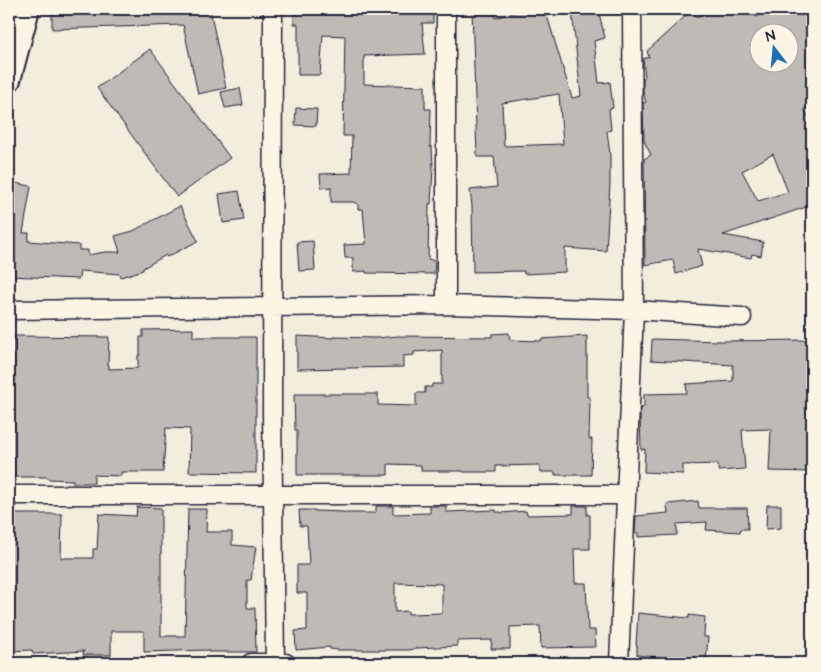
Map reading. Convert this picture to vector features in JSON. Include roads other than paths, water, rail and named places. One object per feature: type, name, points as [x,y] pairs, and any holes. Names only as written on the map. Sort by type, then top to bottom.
[{"type":"street","points":[[9,80],[28,9]]},
{"type":"street","points":[[273,9],[275,663]]},
{"type":"street","points":[[446,9],[446,305]]},
{"type":"street","points":[[619,663],[634,310],[632,9]]},
{"type":"street","points":[[9,310],[446,305],[634,310],[742,317]]},
{"type":"street","points":[[9,496],[625,495]]},
{"type":"street","points":[[251,663],[287,663]]}]
